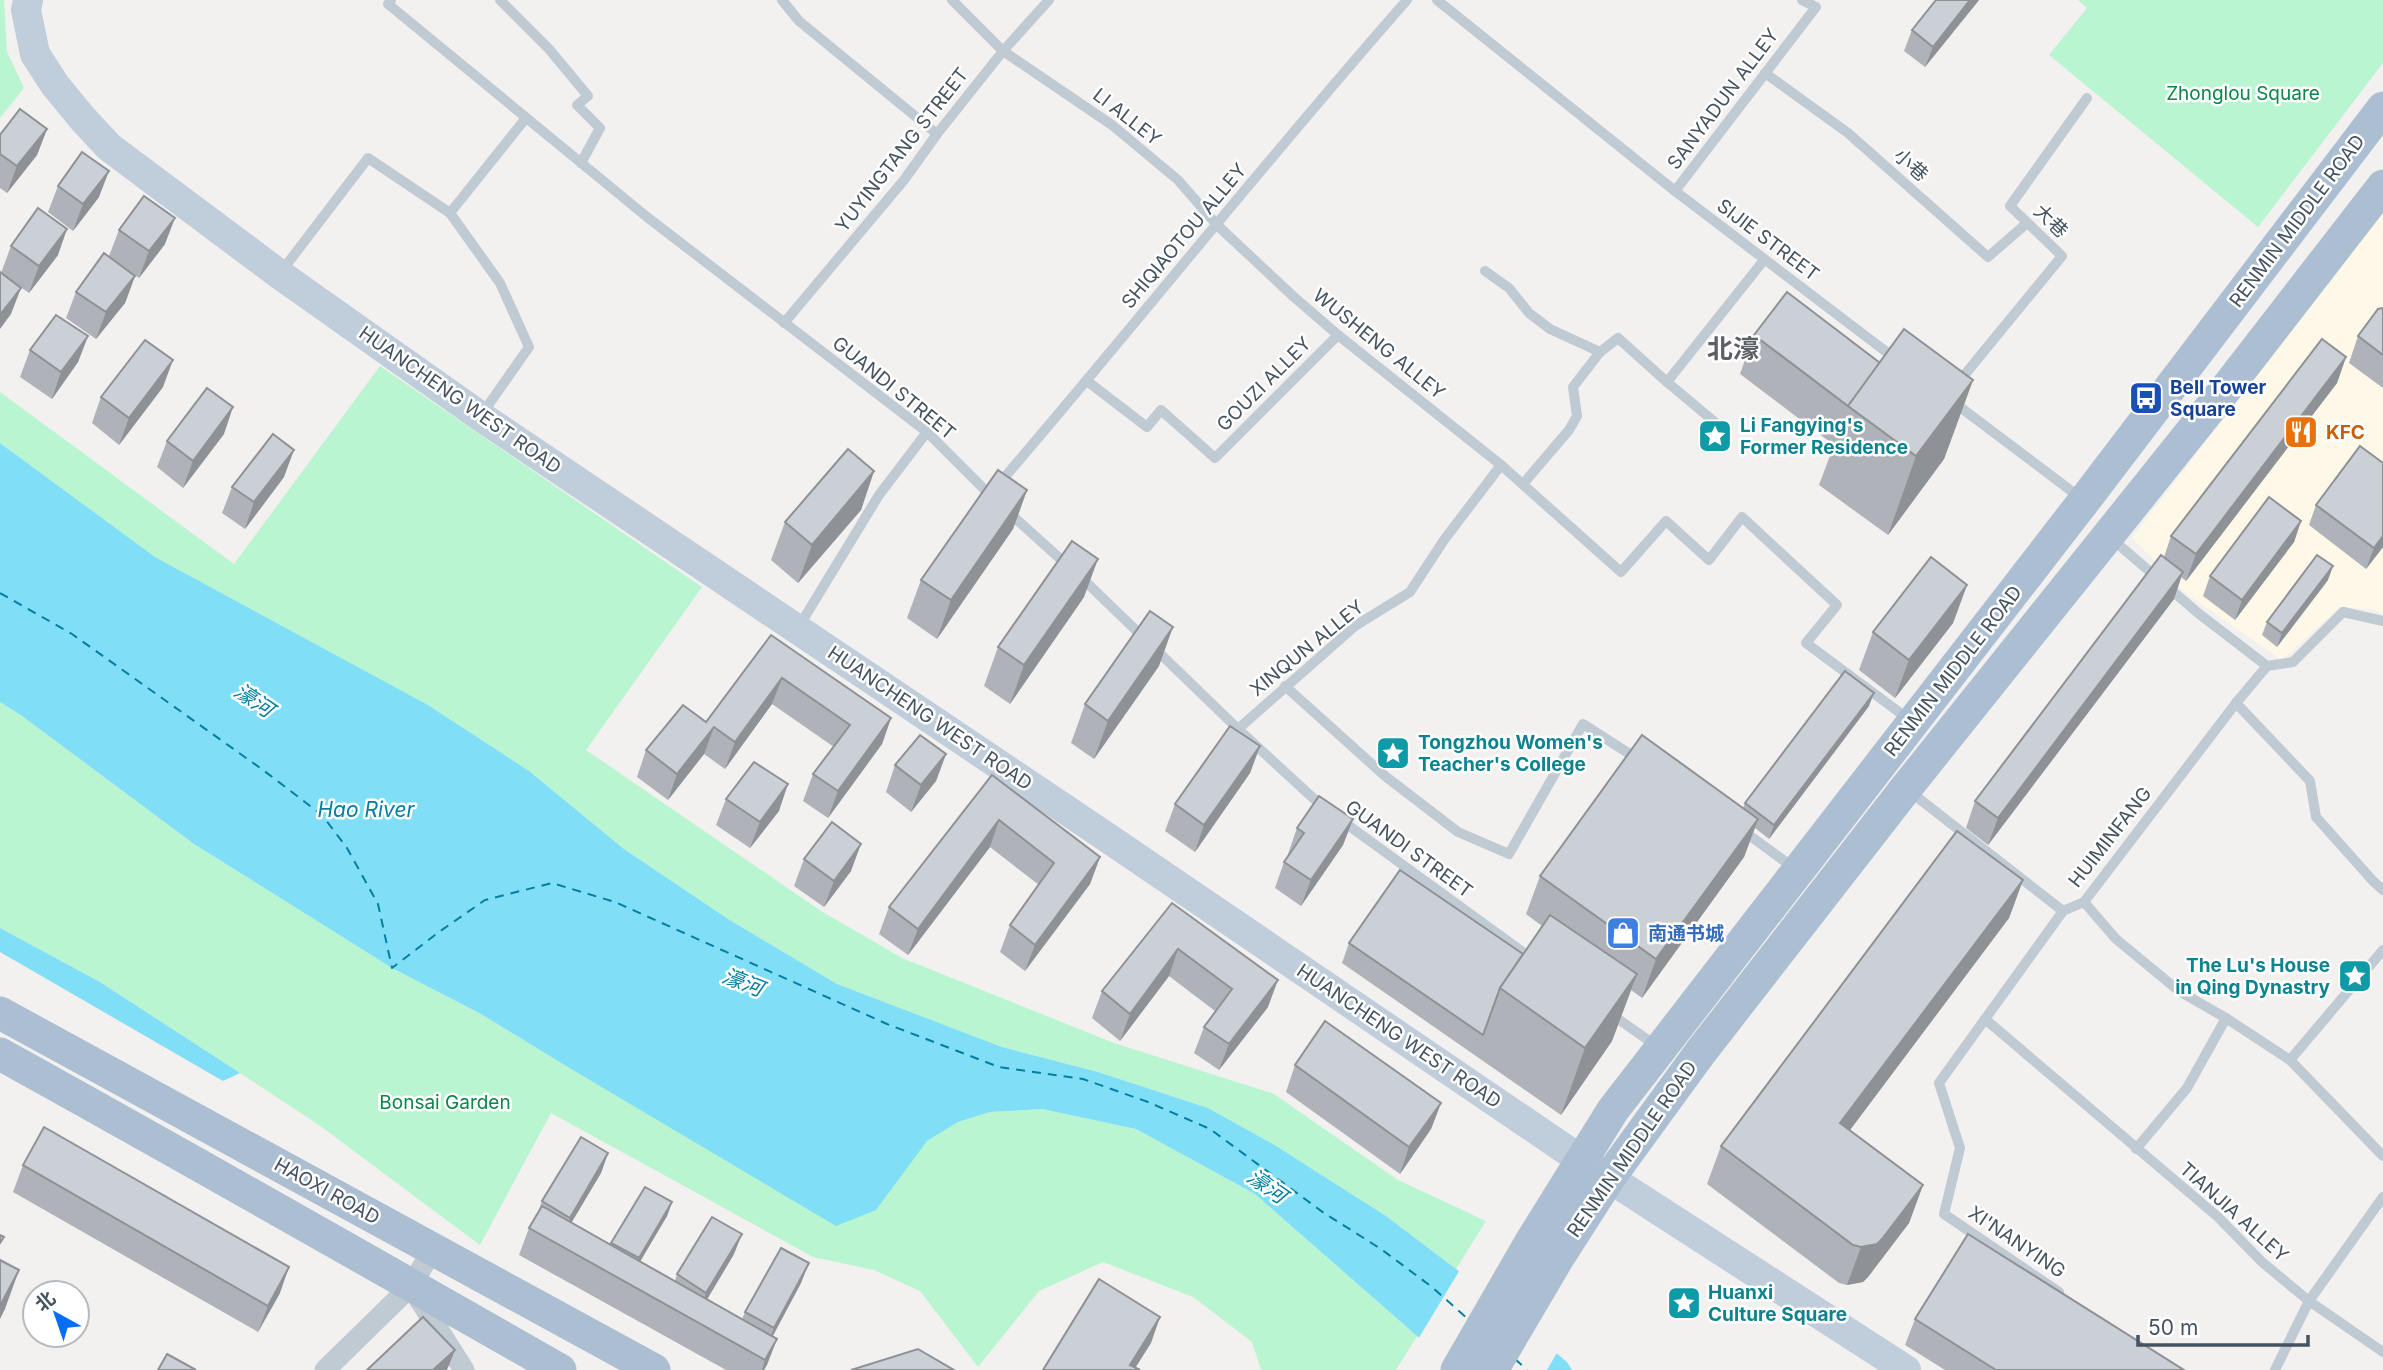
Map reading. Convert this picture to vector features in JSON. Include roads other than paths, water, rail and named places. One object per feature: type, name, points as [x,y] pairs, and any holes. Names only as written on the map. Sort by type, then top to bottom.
[{"type":"main road","name":"RENMIN MIDDLE ROAD","points":[[1545,1248],[1581,1160],[1613,1110],[2084,501],[2383,108]]},
{"type":"main road","name":"RENMIN MIDDLE ROAD","points":[[1545,1248],[1609,1178],[1700,1053],[1906,788],[2232,382],[2383,186]]},
{"type":"main road","name":"HAOXI ROAD","points":[[0,1013],[654,1370]]},
{"type":"main road","points":[[0,1054],[560,1370]]},
{"type":"main road","points":[[1457,1370],[1545,1248]]},
{"type":"main road","points":[[1492,1370],[1545,1248]]},
{"type":"street","name":"HUANCHENG WEST ROAD","points":[[28,0],[26,10],[35,54],[55,85],[83,119],[109,147],[279,274],[480,416],[1581,1160],[1906,1370]]},
{"type":"street","points":[[325,1370],[411,1286],[433,1249]]},
{"type":"street","points":[[411,1286],[464,1370]]},
{"type":"lane","points":[[500,0],[549,49],[588,96],[577,105],[600,128],[581,163]]},
{"type":"lane","points":[[782,0],[799,21],[937,134]]},
{"type":"lane","name":"LI ALLEY","points":[[952,0],[1003,51],[1112,125],[1178,180],[1216,225]]},
{"type":"lane","name":"YUYINGTANG STREET","points":[[784,323],[904,180],[1003,51],[1049,0]]},
{"type":"lane","name":"SHIQIAOTOU ALLEY","points":[[989,495],[1087,381],[1321,97],[1407,0]]},
{"type":"lane","name":"SIJIE STREET","points":[[1437,0],[1675,191],[1903,365]]},
{"type":"lane","name":"SANYADUN ALLEY","points":[[1675,191],[1816,8],[1802,0]]},
{"type":"lane","name":"GUANDI STREET","points":[[389,2],[647,217],[927,432],[989,495],[1086,582],[1317,803],[1548,970]]},
{"type":"lane","name":"小巷","points":[[1765,73],[1848,133],[1988,257],[2027,223]]},
{"type":"lane","name":"大巷","points":[[2084,501],[1946,397],[2062,256],[2010,206],[2087,98]]},
{"type":"lane","points":[[450,213],[526,118]]},
{"type":"lane","points":[[279,274],[369,158],[450,213],[500,283],[529,347],[480,416]]},
{"type":"lane","name":"WUSHENG ALLEY","points":[[1216,225],[1338,335],[1501,465],[1621,572],[1666,521],[1709,560],[1742,517],[1837,605],[1806,643],[1913,723]]},
{"type":"lane","points":[[1667,382],[1764,260]]},
{"type":"lane","points":[[1485,271],[1509,288],[1528,313],[1550,329],[1600,352]]},
{"type":"lane","name":"GOUZI ALLEY","points":[[1087,381],[1147,427],[1161,410],[1215,458],[1338,335]]},
{"type":"lane","points":[[1523,484],[1569,430],[1577,416],[1573,387],[1600,352],[1618,338],[1723,429]]},
{"type":"lane","points":[[797,628],[880,495],[927,432]]},
{"type":"lane","name":"XINQUN ALLEY","points":[[1238,729],[1356,625],[1410,592],[1444,540],[1501,465]]},
{"type":"lane","points":[[2107,535],[2267,666],[2293,662],[2343,612],[2383,621]]},
{"type":"lane","name":"HUIMINFANG","points":[[1944,1214],[1960,1148],[1939,1083],[2063,911],[2084,902],[2236,702],[2267,666]]},
{"type":"lane","points":[[1285,687],[1385,776],[1458,832],[1508,854],[1583,724],[1651,768]]},
{"type":"lane","points":[[2236,702],[2310,781],[2316,817],[2383,890]]},
{"type":"lane","points":[[1906,788],[2063,911]]},
{"type":"lane","points":[[1730,822],[1798,870]]},
{"type":"lane","points":[[2084,902],[2116,939],[2179,991],[2290,1060],[2383,1156]]},
{"type":"lane","points":[[2290,1060],[2383,951]]},
{"type":"lane","points":[[1593,1001],[1660,1048]]},
{"type":"lane","points":[[2136,1149],[2187,1088],[2226,1018]]},
{"type":"lane","name":"TIANJIA ALLEY","points":[[1984,1019],[2218,1217],[2262,1262],[2309,1301],[2383,1352]]},
{"type":"lane","points":[[2275,1370],[2309,1301],[2383,1197]]},
{"type":"lane","name":"XI'NANYING","points":[[1944,1214],[2071,1300]]},
{"type":"water","name":"Hao River","points":[[0,443],[155,557],[428,705],[529,771],[624,849],[728,919],[837,984],[1002,1047],[1098,1072],[1208,1108],[1273,1144],[1386,1216],[1456,1269],[1567,1362],[1572,1370],[1460,1370],[1417,1336],[1255,1194],[1136,1129],[1042,1109],[990,1112],[958,1122],[927,1141],[876,1210],[836,1226],[481,1014],[392,968],[194,844],[0,702]]},
{"type":"water","points":[[0,928],[100,982],[240,1073],[223,1081],[0,952]]},
{"type":"place","name":"Bell Tower Square","points":[[2146,398]]},
{"type":"place","name":"KFC","points":[[2301,432]]},
{"type":"place","name":"Li Fangying's Former Residence","points":[[1715,436]]},
{"type":"place","name":"Tongzhou Women's Teacher's College","points":[[1393,753]]},
{"type":"place","name":"南通书城","points":[[1623,933]]},
{"type":"place","name":"The Lu's House in Qing Dynastry","points":[[2355,976]]},
{"type":"place","name":"Huanxi Culture Square","points":[[1684,1303]]},
{"type":"district","name":"北濠","points":[[1733,348]]},
{"type":"park label","name":"Zhonglou Square","points":[[2243,93]]},
{"type":"park label","name":"Bonsai Garden","points":[[445,1102]]},
{"type":"water label","name":"濠河","points":[[254,700]]},
{"type":"water label","name":"濠河","points":[[743,982]]},
{"type":"water label","name":"濠河","points":[[1267,1186]]}]
